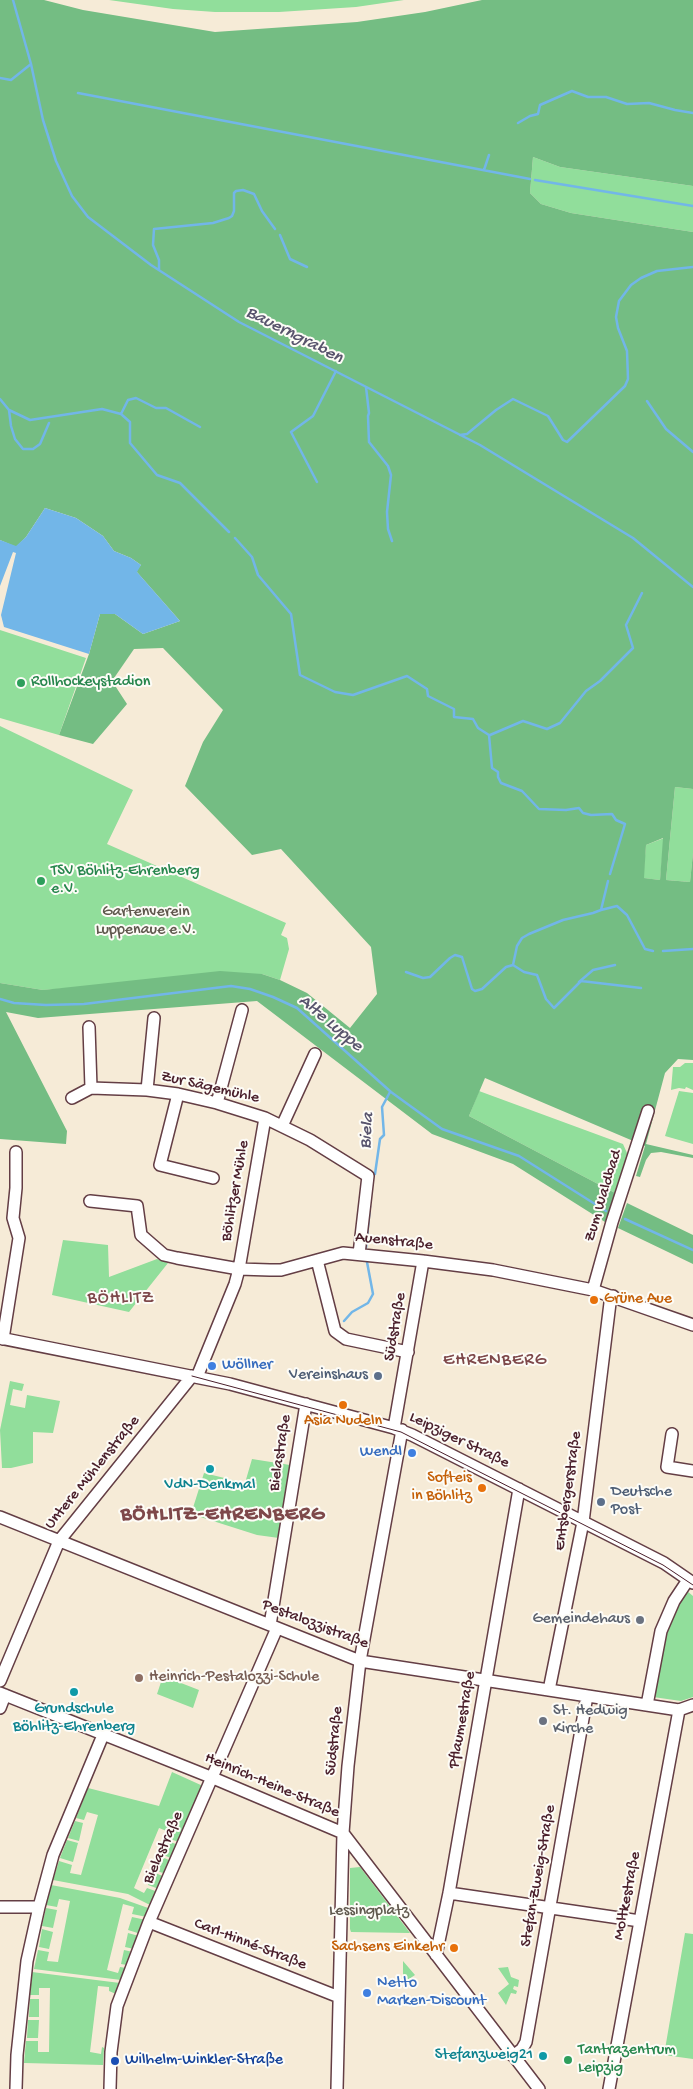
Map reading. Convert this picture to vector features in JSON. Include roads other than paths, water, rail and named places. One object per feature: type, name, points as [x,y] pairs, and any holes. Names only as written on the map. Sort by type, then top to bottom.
[{"type":"street","points":[[217,1103],[242,1010]]},
{"type":"street","points":[[147,1090],[154,1018]]},
{"type":"street","points":[[89,1027],[91,1088]]},
{"type":"street","points":[[282,1126],[315,1054]]},
{"type":"street","name":"Zur Sägemühle","points":[[72,1098],[91,1088],[147,1090],[178,1094],[217,1103],[264,1118],[282,1126],[368,1176],[359,1254]]},
{"type":"street","points":[[178,1094],[160,1164],[213,1178]]},
{"type":"street","name":"Zum Waldbad","points":[[593,1290],[612,1222],[648,1111]]},
{"type":"street","name":"Böhlitzer Mühle","points":[[239,1269],[264,1118]]},
{"type":"street","points":[[1,1339],[19,1238],[13,1218],[16,1188],[16,1152]]},
{"type":"street","name":"Auenstraße","points":[[90,1201],[137,1206],[141,1235],[164,1255],[239,1269],[281,1270],[342,1253],[423,1260],[493,1270],[593,1290],[693,1325]]},
{"type":"street","points":[[317,1260],[335,1330],[346,1339],[408,1352]]},
{"type":"street","name":"Südstraße","points":[[337,2089],[344,1833],[348,1766],[360,1662],[423,1260]]},
{"type":"street","name":"Untere Mühlenstraße","points":[[0,1681],[58,1540],[194,1376],[235,1284],[239,1269]]},
{"type":"street","name":"Entsbergerstraße","points":[[549,1690],[583,1522],[610,1303],[613,1296]]},
{"type":"street","name":"Leipziger Straße","points":[[1,1339],[194,1376],[398,1429],[664,1564],[691,1581]]},
{"type":"street","name":"Bielastraße","points":[[110,2089],[111,2052],[117,2006],[149,1922],[213,1778],[274,1627],[306,1404]]},
{"type":"street","points":[[672,1434],[667,1467],[693,1471]]},
{"type":"street","name":"Pflaumestraße","points":[[436,1955],[449,1893],[519,1490]]},
{"type":"street","name":"Pestalozzistraße","points":[[0,1517],[360,1662],[680,1710],[693,1705]]},
{"type":"street","points":[[646,1705],[661,1630],[674,1602],[691,1581]]},
{"type":"street","points":[[0,1708],[3,1694]]},
{"type":"street","name":"Heinrich-Heine-Straße","points":[[3,1694],[344,1833],[539,2089]]},
{"type":"street","name":"Stefan-Zweig-Straße","points":[[513,2056],[522,2049],[526,2042],[587,1696]]},
{"type":"street","name":"Moltkestraße","points":[[609,2089],[680,1710]]},
{"type":"street","points":[[16,2089],[17,2055],[27,1961],[38,1907],[53,1855],[103,1735]]},
{"type":"street","points":[[449,1893],[640,1921]]},
{"type":"street","points":[[0,1907],[38,1907]]},
{"type":"street","name":"Carl-Hinné-Straße","points":[[149,1922],[339,1997]]},
{"type":"water","points":[[45,508],[76,518],[103,536],[114,551],[131,558],[141,565],[137,572],[180,621],[143,634],[115,614],[100,614],[89,654],[4,627],[1,615],[16,553],[13,552],[0,586],[0,540],[16,546],[26,537]]},
{"type":"waterway","name":"Bauerngraben","points":[[13,0],[31,64],[43,120],[56,161],[72,196],[88,217],[151,265],[239,322],[480,445],[633,538],[693,587]]},
{"type":"waterway","points":[[0,78],[11,80],[31,64]]},
{"type":"waterway","points":[[518,123],[538,114],[540,105],[572,91],[588,97],[606,97],[627,104],[649,103],[693,113]]},
{"type":"waterway","points":[[78,93],[530,179]]},
{"type":"waterway","points":[[484,170],[489,155]]},
{"type":"waterway","points":[[535,180],[693,206]]},
{"type":"waterway","points":[[159,270],[159,260],[153,245],[154,229],[213,223],[229,218],[234,211],[234,193],[236,191],[243,190],[254,194],[262,211],[275,229]]},
{"type":"waterway","points":[[280,235],[290,259],[307,267]]},
{"type":"waterway","points":[[460,435],[467,434],[496,410],[513,399],[548,416],[563,440],[567,442],[625,386],[628,379],[627,351],[616,317],[619,301],[631,285],[641,278],[657,271],[693,267]]},
{"type":"waterway","points":[[317,482],[291,432],[313,416],[336,371]]},
{"type":"waterway","points":[[366,387],[369,413],[369,442],[388,466],[391,475],[387,512],[388,529],[392,541]]},
{"type":"waterway","points":[[121,414],[128,400],[136,398],[156,408],[166,408],[200,427]]},
{"type":"waterway","points":[[0,399],[9,410],[30,420],[102,409],[121,414],[130,422],[130,443],[157,475],[180,483],[229,532]]},
{"type":"waterway","points":[[647,401],[666,429],[693,452]]},
{"type":"waterway","points":[[9,410],[15,439],[23,449],[33,449],[40,444],[49,423]]},
{"type":"waterway","points":[[235,538],[252,557],[258,575],[291,614],[300,675],[335,692],[353,695],[407,676],[427,689],[428,696],[454,709],[454,717],[473,719],[478,728],[489,735],[492,768],[498,772],[501,783],[522,791],[539,809],[566,810],[579,808],[583,813],[591,815],[612,814],[616,820],[625,824],[610,874]]},
{"type":"waterway","points":[[490,735],[523,721],[547,729],[560,723],[586,691],[600,681],[633,648],[626,625],[642,593]]},
{"type":"waterway","points":[[608,881],[601,910],[617,906],[627,915],[645,949],[653,951]]},
{"type":"waterway","points":[[513,965],[517,946],[522,938],[563,920],[601,910]]},
{"type":"waterway","points":[[663,951],[693,949]]},
{"type":"waterway","points":[[406,972],[423,978],[430,977],[455,955],[462,957],[472,989],[475,991],[482,989],[506,967],[513,965]]},
{"type":"waterway","points":[[513,965],[524,972],[537,975],[546,999],[554,1008],[581,981],[641,988]]},
{"type":"waterway","points":[[579,982],[593,970],[615,965]]},
{"type":"waterway","name":"Alte Luppe","points":[[0,999],[14,1003],[46,1005],[84,1004],[231,986],[250,989],[273,997],[297,1008],[391,1092],[442,1129],[519,1156],[606,1211]]},
{"type":"waterway","name":"Biela","points":[[375,1174],[380,1139],[384,1135],[382,1107],[390,1092]]},
{"type":"waterway","name":"Biela","points":[[366,1248],[370,1206]]},
{"type":"waterway","name":"Alte Luppe","points":[[625,1219],[693,1250]]},
{"type":"waterway","name":"Biela","points":[[344,1321],[352,1312],[368,1303],[373,1294],[367,1262]]},
{"type":"tram line","points":[[192,1376],[401,1432],[663,1565],[693,1585]]},
{"type":"place","name":"Rollhockeystadion","points":[[21,683]]},
{"type":"place","name":"TSV Böhlitz-Ehrenberg e.V.","points":[[41,881]]},
{"type":"place","name":"Grüne Aue","points":[[594,1300]]},
{"type":"place","name":"Wöllner","points":[[212,1366]]},
{"type":"place","name":"Vereinshaus","points":[[378,1376]]},
{"type":"place","name":"Asia Nudeln","points":[[343,1405]]},
{"type":"place","name":"Wendl","points":[[412,1453]]},
{"type":"place","name":"VdN-Denkmal","points":[[210,1469]]},
{"type":"place","name":"Softeis in Böhlitz","points":[[482,1488]]},
{"type":"place","name":"Deutsche Post","points":[[601,1502]]},
{"type":"place","name":"Gemeindehaus","points":[[640,1620]]},
{"type":"place","name":"Heinrich-Pestalozzi-Schule","points":[[139,1678]]},
{"type":"place","name":"Grundschule Böhlitz-Ehrenberg","points":[[74,1692]]},
{"type":"place","name":"St. Hedwig Kirche","points":[[543,1721]]},
{"type":"place","name":"Sachsens Einkehr","points":[[454,1948]]},
{"type":"place","name":"Netto Marken-Discount","points":[[367,1993]]},
{"type":"place","name":"Stefanzweig21","points":[[543,2056]]},
{"type":"place","name":"Tantrazentrum Leipzig","points":[[568,2060]]},
{"type":"place","name":"Wilhelm-Winkler-Straße","points":[[115,2061]]},
{"type":"district","name":"BÖHLITZ","points":[[121,1299]]},
{"type":"district","name":"EHRENBERG","points":[[495,1361]]},
{"type":"district","name":"BÖHLITZ-EHRENBERG","points":[[223,1516]]},
{"type":"park label","name":"Gartenverein Luppenaue e.V.","points":[[146,922]]},
{"type":"park label","name":"Lessingplatz","points":[[369,1912]]}]
